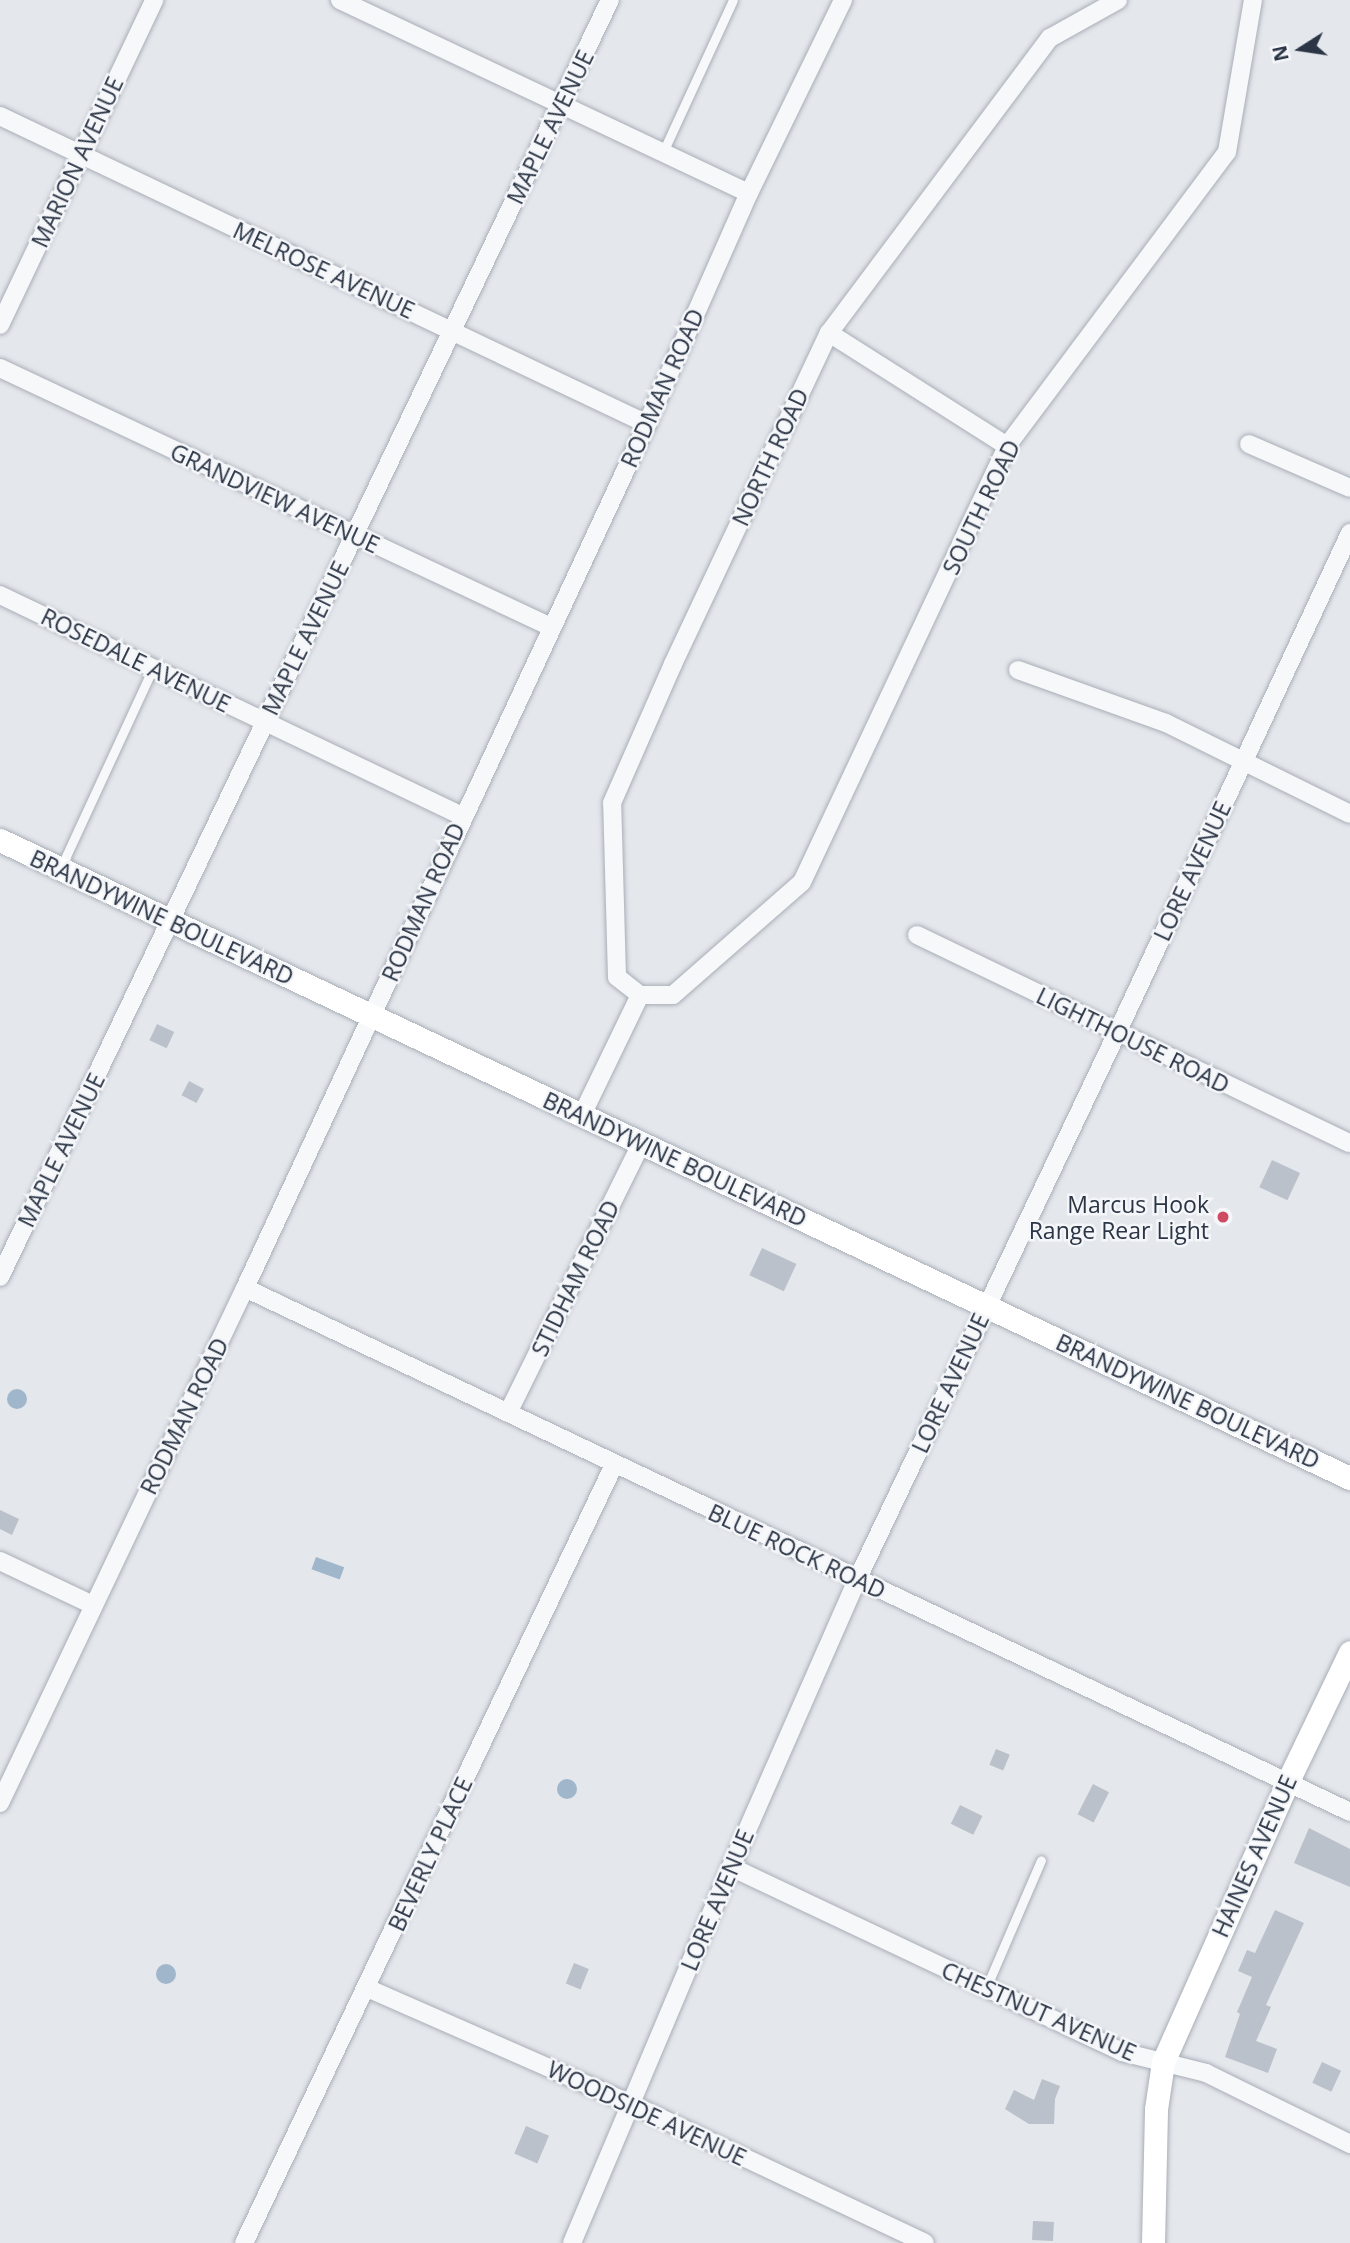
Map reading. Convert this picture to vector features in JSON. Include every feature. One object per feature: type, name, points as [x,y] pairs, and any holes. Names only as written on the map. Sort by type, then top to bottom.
[{"type":"street","name":"MARION AVENUE","points":[[0,325],[154,0]]},
{"type":"street","points":[[340,0],[749,193]]},
{"type":"street","name":"MAPLE AVENUE","points":[[0,1277],[610,0]]},
{"type":"street","name":"RODMAN ROAD","points":[[1,1799],[245,1288],[462,816],[647,424],[749,193],[843,0]]},
{"type":"street","name":"NORTH ROAD","points":[[640,995],[617,977],[612,803],[673,664],[829,333],[1050,38],[1118,0]]},
{"type":"street","name":"SOUTH ROAD","points":[[640,995],[673,995],[802,881],[1007,446],[1227,152],[1253,0]]},
{"type":"street","name":"MELROSE AVENUE","points":[[0,116],[647,424]]},
{"type":"street","points":[[829,333],[1007,446]]},
{"type":"street","name":"GRANDVIEW AVENUE","points":[[0,368],[551,627]]},
{"type":"street","points":[[1249,444],[1350,488]]},
{"type":"street","name":"LORE AVENUE","points":[[572,2243],[731,1867],[857,1580],[1118,1033],[1350,533]]},
{"type":"street","name":"ROSEDALE AVENUE","points":[[0,595],[462,816]]},
{"type":"street","points":[[1018,670],[1166,723],[1350,814]]},
{"type":"street","name":"BRANDYWINE BOULEVARD","points":[[0,840],[1350,1478]]},
{"type":"street","name":"LIGHTHOUSE ROAD","points":[[917,935],[1350,1143]]},
{"type":"street","points":[[582,1115],[640,995]]},
{"type":"street","name":"STIDHAM ROAD","points":[[508,1413],[642,1142]]},
{"type":"street","name":"BLUE ROCK ROAD","points":[[245,1288],[1350,1812]]},
{"type":"street","name":"BEVERLY PLACE","points":[[244,2243],[614,1465]]},
{"type":"street","points":[[0,1561],[93,1605]]},
{"type":"street","name":"HAINES AVENUE","points":[[1153,2243],[1156,2109],[1163,2062],[1287,1783],[1350,1651]]},
{"type":"street","name":"CHESTNUT AVENUE","points":[[731,1867],[1122,2052],[1206,2073],[1350,2144]]},
{"type":"street","name":"WOODSIDE AVENUE","points":[[367,1988],[631,2104],[925,2243]]},
{"type":"lane","points":[[663,152],[733,0]]},
{"type":"lane","points":[[61,869],[153,668]]},
{"type":"lane","points":[[986,1988],[1041,1860]]},
{"type":"water","points":[[17,1389],[24,1392],[27,1399],[24,1406],[17,1409],[10,1406],[7,1399],[10,1392]]},
{"type":"water","points":[[316,1557],[344,1567],[340,1579],[312,1569]]},
{"type":"water","points":[[567,1779],[574,1782],[577,1789],[574,1796],[567,1799],[560,1796],[557,1789],[560,1782]]},
{"type":"water","points":[[166,1964],[173,1967],[176,1974],[173,1981],[166,1984],[159,1981],[156,1974],[159,1967]]},
{"type":"building","points":[[157,1024],[174,1032],[167,1048],[149,1040]]},
{"type":"building","points":[[189,1081],[204,1089],[196,1103],[181,1095]]},
{"type":"building","points":[[1272,1160],[1300,1173],[1287,1200],[1259,1187]]},
{"type":"building","points":[[762,1248],[796,1264],[784,1291],[749,1275]]},
{"type":"building","points":[[0,1510],[19,1519],[12,1535],[0,1529]]},
{"type":"building","points":[[996,1749],[1010,1755],[1003,1771],[989,1765]]},
{"type":"building","points":[[1093,1784],[1109,1792],[1094,1822],[1078,1814]]},
{"type":"building","points":[[960,1805],[982,1816],[973,1835],[951,1824]]},
{"type":"building","points":[[1309,1828],[1350,1849],[1350,1887],[1294,1863]]},
{"type":"building","points":[[1275,1910],[1304,1923],[1266,2005],[1271,2007],[1256,2041],[1277,2049],[1268,2073],[1225,2057],[1240,2014],[1237,2012],[1252,1977],[1238,1971],[1247,1950],[1255,1953]]},
{"type":"building","points":[[574,1963],[589,1969],[581,1989],[566,1983]]},
{"type":"building","points":[[1322,2062],[1341,2071],[1331,2092],[1312,2083]]},
{"type":"building","points":[[1042,2079],[1060,2086],[1055,2099],[1054,2124],[1029,2124],[1005,2109],[1014,2090],[1034,2100]]},
{"type":"building","points":[[526,2126],[549,2136],[537,2163],[514,2154]]},
{"type":"building","points":[[1033,2221],[1054,2222],[1053,2241],[1032,2240]]},
{"type":"place","name":"Marcus Hook Range Rear Light","points":[[1223,1217]]}]
